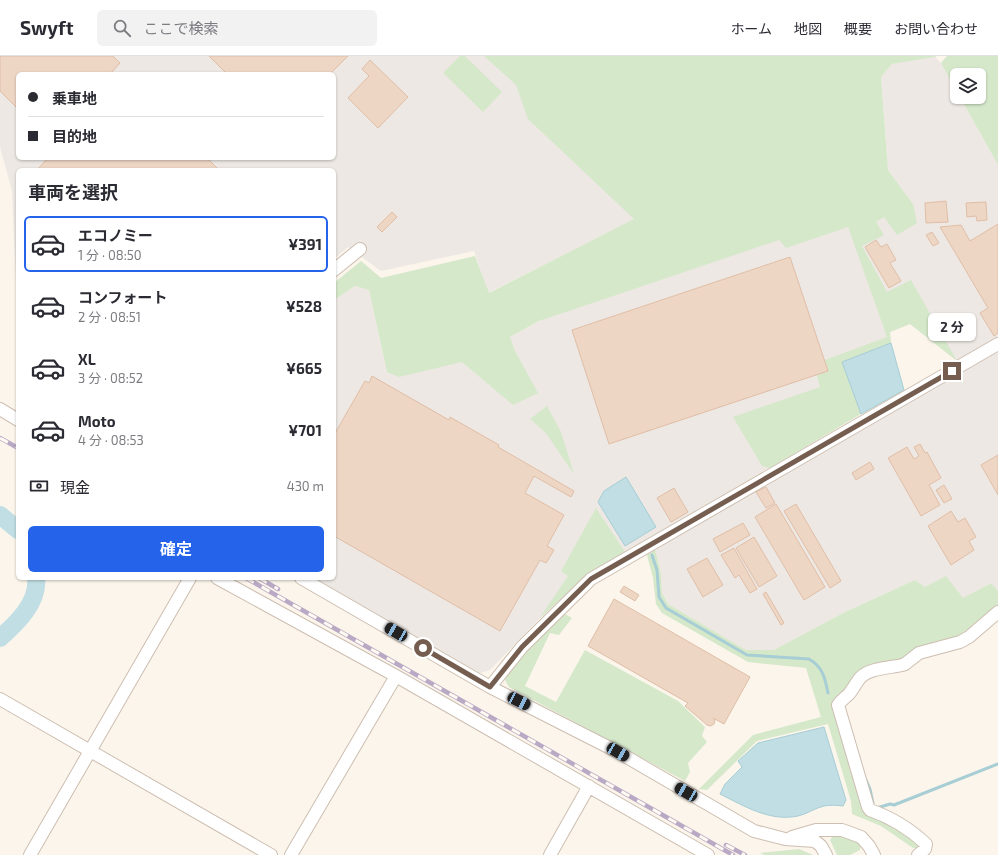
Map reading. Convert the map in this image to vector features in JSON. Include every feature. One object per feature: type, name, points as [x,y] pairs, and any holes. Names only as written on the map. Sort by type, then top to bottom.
[{"type":"street","points":[[336,268],[360,249]]},
{"type":"street","points":[[490,687],[522,647],[591,579],[998,344]]},
{"type":"street","points":[[0,409],[16,419]]},
{"type":"street","points":[[30,855],[189,580]]},
{"type":"street","points":[[221,580],[396,676],[708,855]]},
{"type":"street","points":[[304,580],[490,687],[618,752],[754,831],[785,839],[815,841],[822,846],[826,855]]},
{"type":"street","points":[[918,855],[925,849],[926,844],[918,836],[888,817],[870,810],[868,807],[838,705],[849,694],[864,674],[870,671],[902,665],[919,653],[960,642],[969,637],[998,612]]},
{"type":"street","points":[[291,855],[396,676]]},
{"type":"street","points":[[0,699],[271,855]]},
{"type":"street","points":[[550,855],[589,786]]},
{"type":"street","points":[[785,839],[816,830],[842,830],[861,837],[869,846],[874,855]]},
{"type":"shaded area","points":[[0,56],[490,56],[647,209],[635,219],[488,293],[474,251],[381,271],[348,247],[336,257],[336,168],[16,168],[16,281],[12,191],[0,147]]},
{"type":"shaded area","points":[[935,57],[941,63],[950,79],[950,104],[964,104],[998,165],[998,338],[957,361],[910,324],[890,332],[891,343],[842,362],[861,414],[590,572],[539,619],[490,670],[480,673],[316,580],[336,580],[336,299],[355,286],[369,290],[387,372],[462,362],[515,351],[510,337],[679,246],[877,206],[898,235],[913,204],[888,170],[881,77],[892,64]]},
{"type":"shaded area","points":[[998,350],[998,591],[990,583],[963,599],[925,587],[915,580],[843,613],[774,650],[746,650],[668,604],[662,593],[661,574],[655,549]]},
{"type":"green space","points":[[460,56],[465,56],[502,92],[483,112],[443,73]]},
{"type":"green space","points":[[484,56],[937,56],[892,64],[881,77],[888,170],[913,204],[917,223],[897,235],[884,217],[876,222],[884,235],[862,246],[887,292],[911,280],[957,361],[910,324],[890,332],[891,343],[842,362],[861,414],[770,468],[762,466],[733,417],[820,387],[814,364],[887,337],[848,227],[786,248],[779,240],[539,321],[510,337],[515,351],[538,393],[513,405],[462,362],[399,377],[387,372],[369,290],[355,286],[336,299],[336,281],[361,261],[381,278],[475,256],[489,293],[634,219],[528,119],[516,85]]},
{"type":"green space","points":[[947,56],[998,56],[998,165],[964,104],[986,104],[986,68],[950,68],[950,79],[941,63]]},
{"type":"green space","points":[[547,406],[561,432],[574,474],[545,432],[530,419]]},
{"type":"green space","points":[[596,508],[625,552],[590,572],[539,619],[568,576],[561,571]]},
{"type":"green space","points":[[655,549],[661,574],[662,593],[668,604],[746,650],[774,650],[843,613],[915,580],[925,587],[946,576],[963,598],[991,583],[998,591],[998,605],[955,639],[900,661],[863,670],[834,703],[866,813],[883,818],[919,842],[919,848],[913,848],[881,826],[852,814],[851,801],[828,724],[757,741],[707,790],[699,789],[753,735],[821,717],[806,668],[748,662],[662,613],[656,604],[653,578],[647,555]]},
{"type":"green space","points":[[565,614],[572,618],[559,635],[550,633],[525,686],[556,702],[585,650],[678,701],[705,727],[702,736],[707,742],[688,763],[690,772],[685,781],[509,687],[505,680],[508,669]]},
{"type":"green space","points":[[833,836],[846,836],[861,844],[860,850],[850,855],[837,855],[830,840]]},
{"type":"green space","points":[[799,849],[813,855],[764,855],[760,853]]},
{"type":"water","points":[[891,343],[904,390],[861,414],[842,362]]},
{"type":"water","points":[[626,477],[656,527],[625,546],[598,502],[604,491]]},
{"type":"water","points":[[824,727],[846,800],[843,806],[824,806],[798,816],[777,817],[758,812],[720,794],[725,784],[742,767],[738,761],[758,743]]},
{"type":"building","points":[[0,56],[113,56],[120,63],[112,72],[16,72],[16,107],[0,91]]},
{"type":"building","points":[[209,56],[348,56],[332,72],[225,72]]},
{"type":"building","points":[[370,60],[408,97],[378,128],[348,98],[369,76],[362,69]]},
{"type":"building","points":[[46,160],[209,160],[217,168],[39,168]]},
{"type":"building","points":[[946,201],[948,222],[926,223],[925,203]]},
{"type":"building","points":[[986,202],[987,220],[977,221],[976,216],[967,217],[966,203]]},
{"type":"building","points":[[392,212],[397,217],[382,232],[377,227]]},
{"type":"building","points":[[998,224],[998,333],[994,336],[980,313],[988,308],[940,227],[961,225],[970,241]]},
{"type":"building","points":[[932,232],[939,243],[933,246],[926,235]]},
{"type":"building","points":[[876,240],[881,247],[887,244],[896,260],[890,263],[901,281],[889,288],[865,247]]},
{"type":"building","points":[[790,257],[828,371],[609,444],[572,330]]},
{"type":"building","points":[[372,376],[449,420],[450,417],[574,491],[571,497],[534,476],[525,493],[564,515],[547,546],[554,550],[546,563],[540,560],[500,631],[336,537],[336,432],[365,381],[369,383]]},
{"type":"building","points":[[920,444],[925,453],[927,452],[941,478],[929,485],[940,505],[921,516],[888,458],[907,447],[914,459],[919,456],[914,447]]},
{"type":"building","points":[[998,455],[998,495],[981,465]]},
{"type":"building","points":[[870,462],[874,469],[856,480],[852,473]]},
{"type":"building","points":[[944,485],[952,499],[944,503],[936,490]]},
{"type":"building","points":[[766,487],[775,503],[766,508],[756,492]]},
{"type":"building","points":[[674,488],[688,512],[671,522],[657,498]]},
{"type":"building","points":[[776,504],[825,587],[804,600],[755,517]]},
{"type":"building","points":[[796,504],[841,581],[830,588],[784,511]]},
{"type":"building","points":[[951,511],[958,522],[965,518],[976,537],[969,541],[974,550],[951,565],[928,526]]},
{"type":"building","points":[[743,523],[750,535],[720,552],[713,539]]},
{"type":"building","points":[[754,537],[777,576],[759,587],[736,548]]},
{"type":"building","points":[[734,548],[757,589],[750,593],[739,575],[735,578],[721,555]]},
{"type":"building","points":[[707,558],[723,585],[703,597],[687,569]]},
{"type":"building","points":[[624,586],[639,595],[635,601],[620,592]]},
{"type":"building","points":[[766,592],[784,623],[781,625],[763,594]]},
{"type":"building","points":[[614,599],[750,677],[724,724],[713,718],[715,720],[714,724],[711,726],[707,725],[685,706],[688,703],[588,646]]},
{"type":"waterway","points":[[0,515],[16,528]]},
{"type":"waterway","points":[[652,555],[657,570],[659,597],[666,608],[747,655],[809,659],[814,662],[823,673],[828,693]]},
{"type":"waterway","points":[[0,638],[20,619],[26,611],[34,595],[36,580]]},
{"type":"waterway","points":[[877,808],[890,804],[894,805],[998,764]]},
{"type":"waterway","points":[[866,780],[870,789],[873,803]]},
{"type":"railway","points":[[0,438],[16,447]]},
{"type":"railway","points":[[250,580],[733,855]]},
{"type":"railway","points":[[262,580],[278,589]]},
{"type":"railway","points":[[726,845],[745,855]]},
{"type":"route","points":[[423,648],[490,687],[522,647],[591,579],[952,371]]}]
